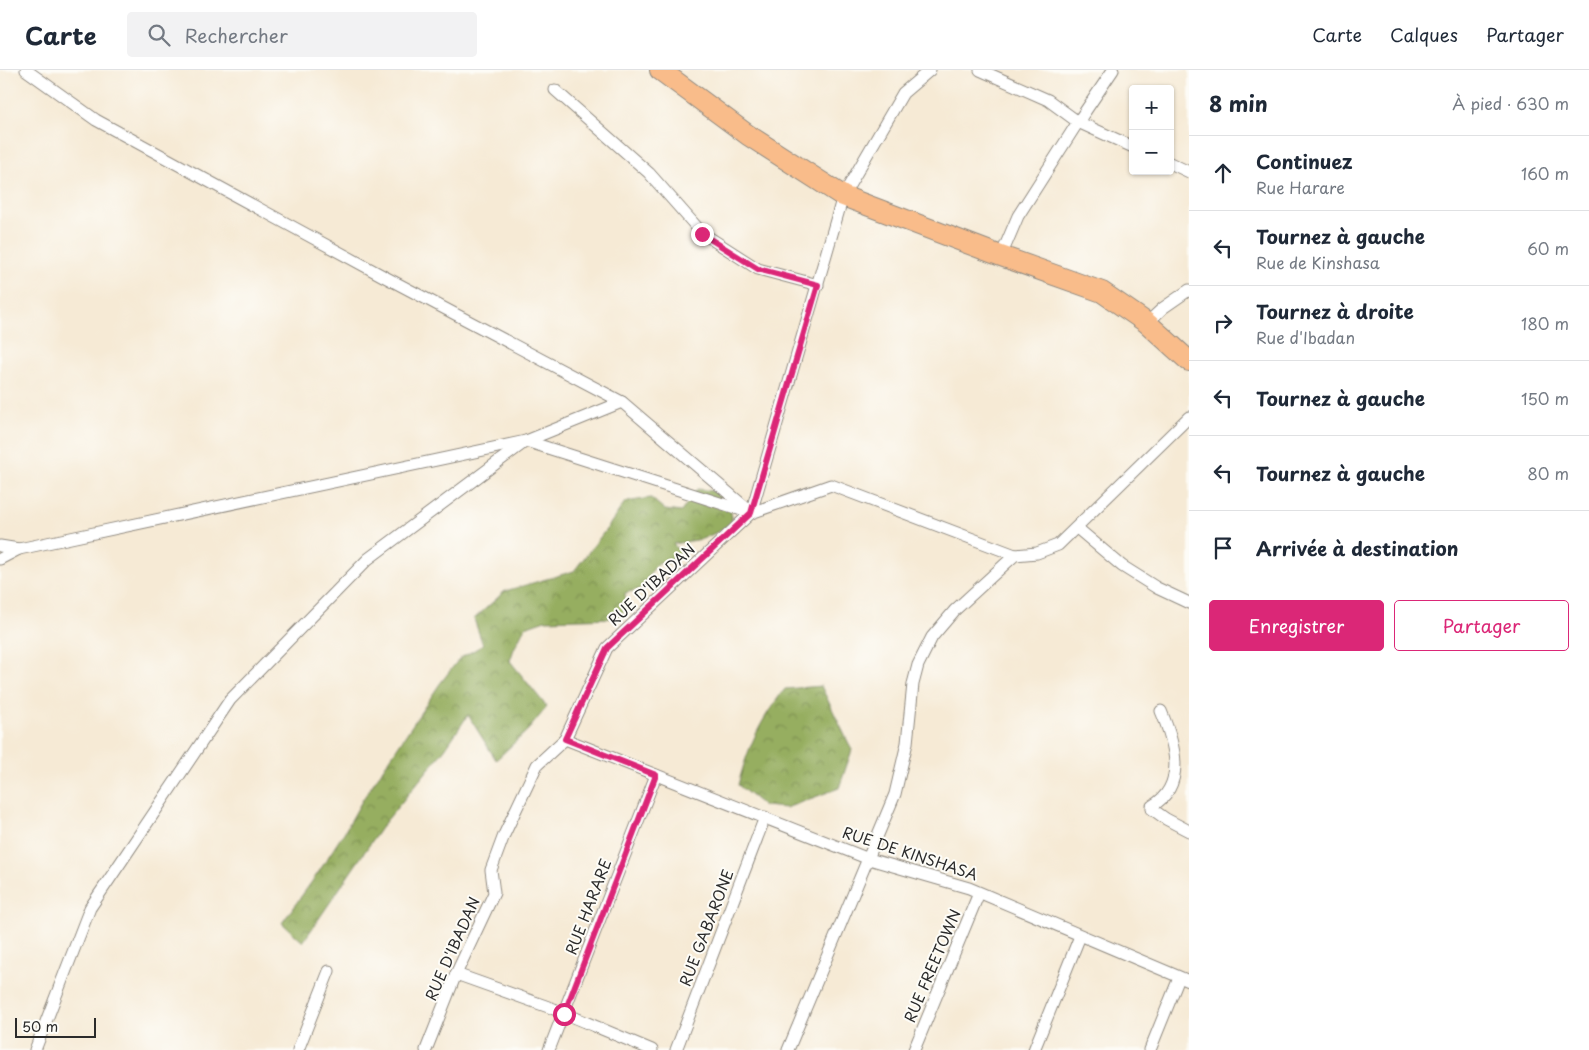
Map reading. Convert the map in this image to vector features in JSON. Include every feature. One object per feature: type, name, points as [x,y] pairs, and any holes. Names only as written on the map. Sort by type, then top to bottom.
[{"type":"highway","points":[[660,70],[748,135],[843,196],[1102,292],[1147,324],[1189,361]]},
{"type":"street","points":[[26,70],[96,120],[383,276],[622,402],[751,513]]},
{"type":"street","points":[[751,513],[843,196],[903,93],[930,70]]},
{"type":"street","points":[[980,70],[1048,100],[1078,122],[1129,145]]},
{"type":"street","points":[[1001,256],[1018,216],[1078,122],[1114,70]]},
{"type":"street","points":[[555,90],[649,173],[702,234],[758,269],[818,285]]},
{"type":"street","points":[[1174,165],[1189,172]]},
{"type":"street","points":[[1147,324],[1163,308],[1189,290]]},
{"type":"street","points":[[0,559],[19,549],[526,441],[622,402]]},
{"type":"street","points":[[788,1050],[895,794],[907,744],[913,684],[918,665],[932,637],[955,610],[1015,555],[1038,553],[1058,546],[1189,417]]},
{"type":"street","points":[[526,441],[751,513]]},
{"type":"street","points":[[35,1050],[90,908],[230,700],[368,559],[526,441]]},
{"type":"street","name":"RUE D'IBADAN","points":[[426,1050],[456,974],[494,893],[491,870],[504,835],[537,765],[565,739],[607,648],[751,513],[831,485],[1015,555]]},
{"type":"street","points":[[1077,528],[1122,566],[1157,588],[1189,603]]},
{"type":"street","points":[[0,546],[19,549]]},
{"type":"street","points":[[1161,710],[1173,747],[1175,766],[1170,790],[1165,797],[1152,806],[1152,809],[1189,831]]},
{"type":"street","name":"RUE DE KINSHASA","points":[[565,739],[869,859],[969,888],[1184,979]]},
{"type":"street","name":"RUE HARARE","points":[[549,1050],[656,775]]},
{"type":"street","name":"RUE GABARONE","points":[[676,1050],[765,817]]},
{"type":"street","name":"RUE FREETOWN","points":[[914,1050],[979,893]]},
{"type":"street","points":[[1034,1050],[1080,936]]},
{"type":"street","points":[[298,1050],[329,971]]},
{"type":"street","points":[[456,974],[564,1014],[652,1050]]},
{"type":"street","points":[[1150,1050],[1184,979]]},
{"type":"green space","points":[[697,489],[728,493],[733,525],[702,539],[673,544],[681,552],[668,563],[658,562],[643,588],[625,593],[626,608],[617,618],[545,620],[525,627],[510,661],[547,707],[528,730],[496,760],[468,715],[445,749],[383,825],[303,942],[282,923],[318,873],[363,799],[439,685],[459,659],[483,645],[474,619],[505,591],[574,571],[625,502],[651,498],[665,510],[681,512]]},
{"type":"green space","points":[[821,686],[852,750],[839,788],[786,808],[764,806],[738,785],[756,734],[776,700],[785,689]]},
{"type":"route","points":[[564,1014],[656,775],[565,739],[607,648],[751,513],[818,285],[758,269],[702,234]]}]
